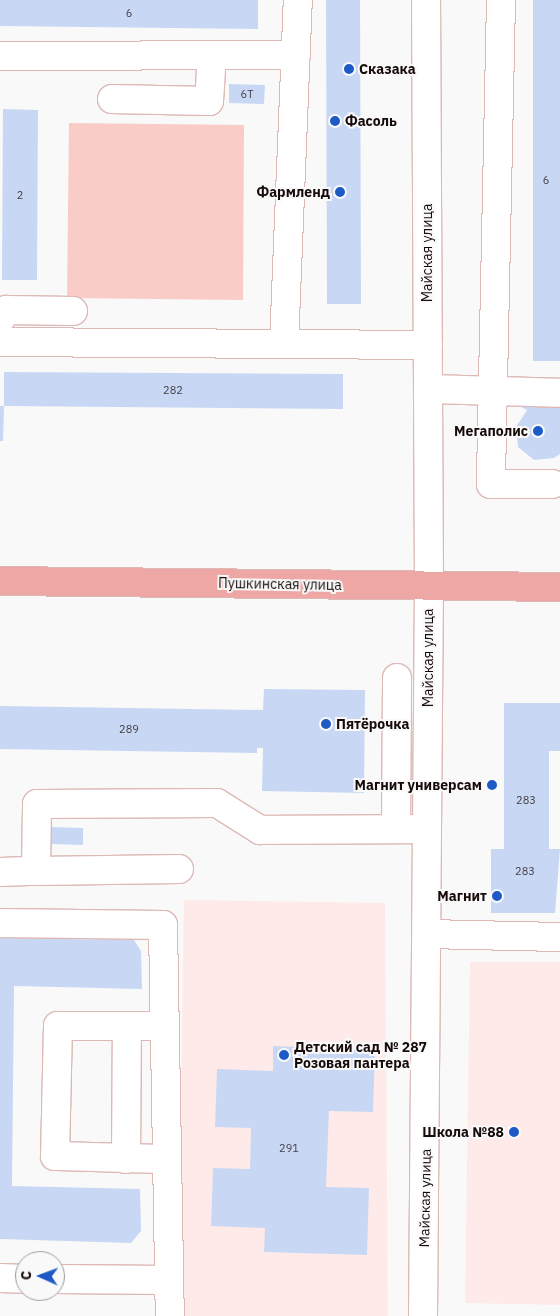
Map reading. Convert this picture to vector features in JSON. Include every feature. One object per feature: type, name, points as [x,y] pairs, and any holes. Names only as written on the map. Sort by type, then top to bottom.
[{"type":"main road","name":"Пушкинская улица","points":[[0,581],[560,587]]},
{"type":"street","points":[[284,344],[298,0]]},
{"type":"street","name":"Майская улица","points":[[423,1316],[429,586],[426,0]]},
{"type":"street","points":[[501,0],[491,484],[552,484]]},
{"type":"street","points":[[112,99],[209,101],[212,55]]},
{"type":"street","points":[[0,56],[296,55]]},
{"type":"street","points":[[0,320],[6,310],[72,311]]},
{"type":"street","points":[[0,342],[428,345]]},
{"type":"street","points":[[428,389],[560,393]]},
{"type":"street","points":[[396,828],[397,678]]},
{"type":"street","points":[[397,745],[428,746]]},
{"type":"street","points":[[36,871],[37,804],[217,803],[260,830],[427,829]]},
{"type":"street","points":[[0,872],[179,869]]},
{"type":"street","points":[[0,923],[163,925],[164,1159],[170,1316]]},
{"type":"street","points":[[427,934],[560,937]]},
{"type":"street","points":[[164,1026],[58,1026],[55,1156],[164,1159]]},
{"type":"street","points":[[126,1159],[127,1026]]},
{"type":"street","points":[[0,1278],[15,1279]]},
{"type":"street","points":[[65,1279],[168,1280]]},
{"type":"shaded area","points":[[69,123],[244,125],[243,300],[67,298]]},
{"type":"shaded area","name":"Детский сад № 287 Розовая пантера","points":[[184,900],[385,903],[388,1316],[183,1316],[179,1207]]},
{"type":"shaded area","name":"Школа №88","points":[[470,962],[560,962],[560,1305],[465,1303]]},
{"type":"building","points":[[0,0],[258,0],[258,29],[0,26]]},
{"type":"building","points":[[326,0],[360,0],[361,304],[327,304]]},
{"type":"building","points":[[533,0],[560,0],[560,361],[533,361]]},
{"type":"building","points":[[229,84],[265,85],[264,104],[229,103]]},
{"type":"building","points":[[3,109],[38,110],[37,280],[2,280]]},
{"type":"building","points":[[4,372],[343,374],[343,409],[4,406]]},
{"type":"building","name":"Мегаполис","points":[[521,396],[560,397],[560,454],[554,458],[534,460],[518,447],[516,427],[527,410],[521,407]]},
{"type":"building","points":[[0,406],[4,406],[3,441],[0,441]]},
{"type":"building","points":[[264,689],[365,690],[364,793],[262,791],[263,748],[257,748],[257,753],[0,749],[0,706],[263,710]]},
{"type":"building","points":[[504,703],[560,703],[560,751],[549,751],[549,849],[560,849],[555,913],[491,913],[491,849],[504,849]]},
{"type":"building","points":[[52,827],[83,828],[83,845],[51,844]]},
{"type":"building","points":[[0,938],[134,940],[141,951],[142,989],[14,986],[12,1186],[140,1189],[141,1231],[131,1243],[0,1239]]},
{"type":"building","points":[[273,1046],[375,1050],[373,1112],[329,1111],[326,1187],[369,1188],[367,1255],[264,1252],[265,1228],[211,1226],[213,1168],[250,1169],[251,1128],[215,1127],[217,1069],[273,1071]]},
{"type":"place","name":"Сказака","points":[[349,69]]},
{"type":"place","name":"Фасоль","points":[[335,121]]},
{"type":"place","name":"Фармленд","points":[[340,192]]},
{"type":"place","name":"Мегаполис","points":[[538,431]]},
{"type":"place","name":"Пятёрочка","points":[[326,724]]},
{"type":"place","name":"Магнит универсам","points":[[492,785]]},
{"type":"place","name":"Магнит","points":[[497,896]]},
{"type":"place","name":"Детский сад № 287 Розовая пантера","points":[[284,1055]]},
{"type":"place","name":"Школа №88","points":[[514,1132]]}]
